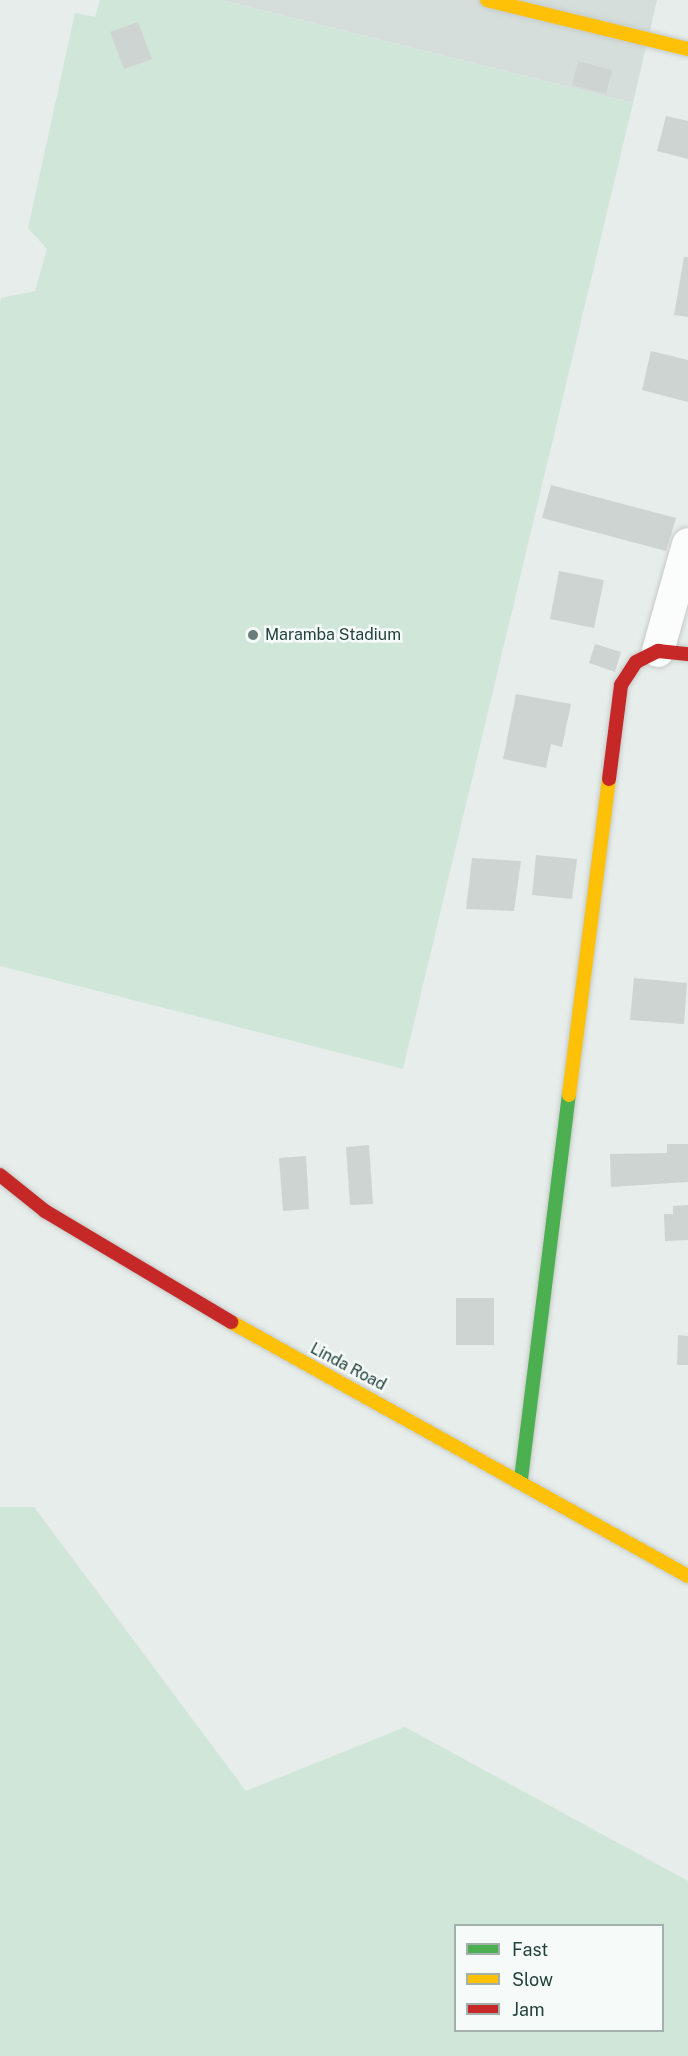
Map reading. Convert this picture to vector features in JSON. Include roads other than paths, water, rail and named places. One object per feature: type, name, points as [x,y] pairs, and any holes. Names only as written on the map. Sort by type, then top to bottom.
[{"type":"street","points":[[487,0],[688,49]]},
{"type":"street","points":[[521,1479],[611,740],[621,685],[636,662],[673,652],[688,544]]},
{"type":"street","name":"Linda Road","points":[[0,1175],[45,1211],[208,1310],[521,1479],[688,1576]]},
{"type":"place","name":"Maramba Stadium","points":[[253,635]]}]
